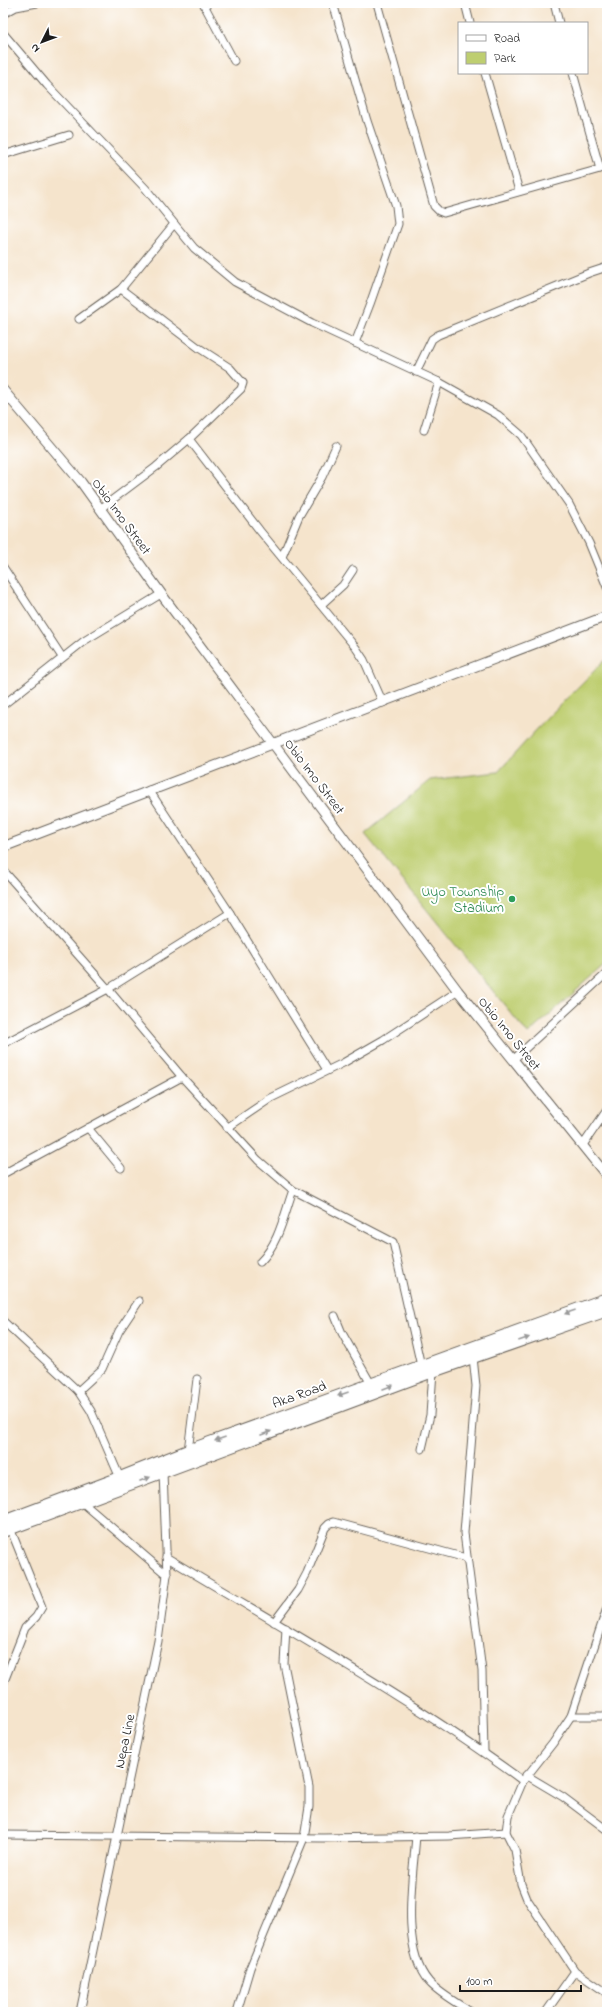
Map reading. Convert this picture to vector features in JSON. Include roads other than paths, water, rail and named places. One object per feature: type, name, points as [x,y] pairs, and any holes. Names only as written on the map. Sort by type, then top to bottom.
[{"type":"main road","name":"Aka Road","points":[[5,1527],[82,1502],[163,1472],[607,1299]]},
{"type":"main road","name":"Aka Road","points":[[5,1527],[188,1451],[371,1384],[473,1357],[607,1310]]},
{"type":"street","points":[[3,14],[16,7],[37,3]]},
{"type":"street","points":[[203,3],[234,61]]},
{"type":"street","points":[[333,3],[367,121],[396,206],[398,224],[355,343]]},
{"type":"street","points":[[377,3],[434,206],[439,211],[444,213],[603,168],[573,74]]},
{"type":"street","points":[[465,3],[470,22]]},
{"type":"street","points":[[554,3],[559,22]]},
{"type":"street","points":[[3,33],[47,85],[146,189],[194,248],[235,282],[312,323],[439,382],[498,415],[521,435],[569,504],[589,542],[607,587]]},
{"type":"street","points":[[485,74],[519,191]]},
{"type":"street","points":[[3,155],[69,135]]},
{"type":"street","points":[[79,319],[121,289],[174,224]]},
{"type":"street","points":[[416,372],[432,340],[438,336],[589,273],[607,268]]},
{"type":"street","points":[[100,510],[156,467],[189,439],[241,389],[243,383],[230,368],[193,344],[121,289]]},
{"type":"street","points":[[424,430],[439,382]]},
{"type":"street","name":"Obio Imo Street","points":[[3,390],[81,482],[161,594],[458,991],[607,1176]]},
{"type":"street","points":[[189,439],[364,660],[382,703]]},
{"type":"street","points":[[282,557],[299,516],[322,477],[336,446]]},
{"type":"street","points":[[3,567],[62,657]]},
{"type":"street","points":[[321,605],[343,585],[353,570]]},
{"type":"street","points":[[3,705],[62,657],[103,628],[161,594]]},
{"type":"street","points":[[3,847],[607,616]]},
{"type":"street","points":[[149,790],[230,913],[328,1070]]},
{"type":"street","points":[[3,870],[108,989],[182,1077],[258,1160],[293,1190],[392,1242],[427,1368],[430,1415],[422,1449]]},
{"type":"street","points":[[3,1044],[108,989],[230,913]]},
{"type":"street","points":[[514,1059],[607,974]]},
{"type":"street","points":[[228,1128],[271,1098],[328,1070],[383,1040],[458,991]]},
{"type":"street","points":[[3,1174],[182,1077]]},
{"type":"street","points":[[583,1145],[607,1110]]},
{"type":"street","points":[[88,1128],[121,1168]]},
{"type":"street","points":[[260,1262],[269,1253],[278,1233],[293,1190]]},
{"type":"street","points":[[78,1391],[102,1369],[119,1331],[139,1301]]},
{"type":"street","points":[[335,1316],[342,1333],[371,1384]]},
{"type":"street","points":[[3,1322],[78,1391],[91,1411],[120,1478]]},
{"type":"street","points":[[473,1357],[476,1386],[464,1520],[466,1558],[482,1671],[484,1752]]},
{"type":"street","points":[[188,1451],[197,1378]]},
{"type":"street","name":"Nepa Line","points":[[80,2012],[89,1960],[117,1837],[158,1641],[167,1575],[163,1472]]},
{"type":"street","points":[[82,1502],[167,1575]]},
{"type":"street","points":[[274,1622],[298,1590],[307,1573],[325,1528],[334,1522],[466,1558]]},
{"type":"street","points":[[3,1684],[25,1628],[36,1617],[42,1607],[5,1527]]},
{"type":"street","points":[[166,1557],[286,1628],[524,1778],[563,1797],[607,1830]]},
{"type":"street","points":[[607,1608],[571,1716],[553,1743],[524,1778],[508,1816],[506,1832],[515,1850],[521,1884],[527,1899],[575,1971],[607,1993]]},
{"type":"street","points":[[237,2012],[250,1968],[304,1838],[309,1807],[309,1787],[284,1664],[286,1628]]},
{"type":"street","points":[[571,1716],[607,1716]]},
{"type":"street","points":[[3,1835],[304,1838],[416,1836],[506,1832]]},
{"type":"street","points":[[416,1836],[410,1922],[417,1962],[429,1982],[451,2000],[471,2012]]},
{"type":"street","points":[[546,2012],[575,1971]]},
{"type":"place","name":"Uyo Township Stadium","points":[[512,899]]}]
